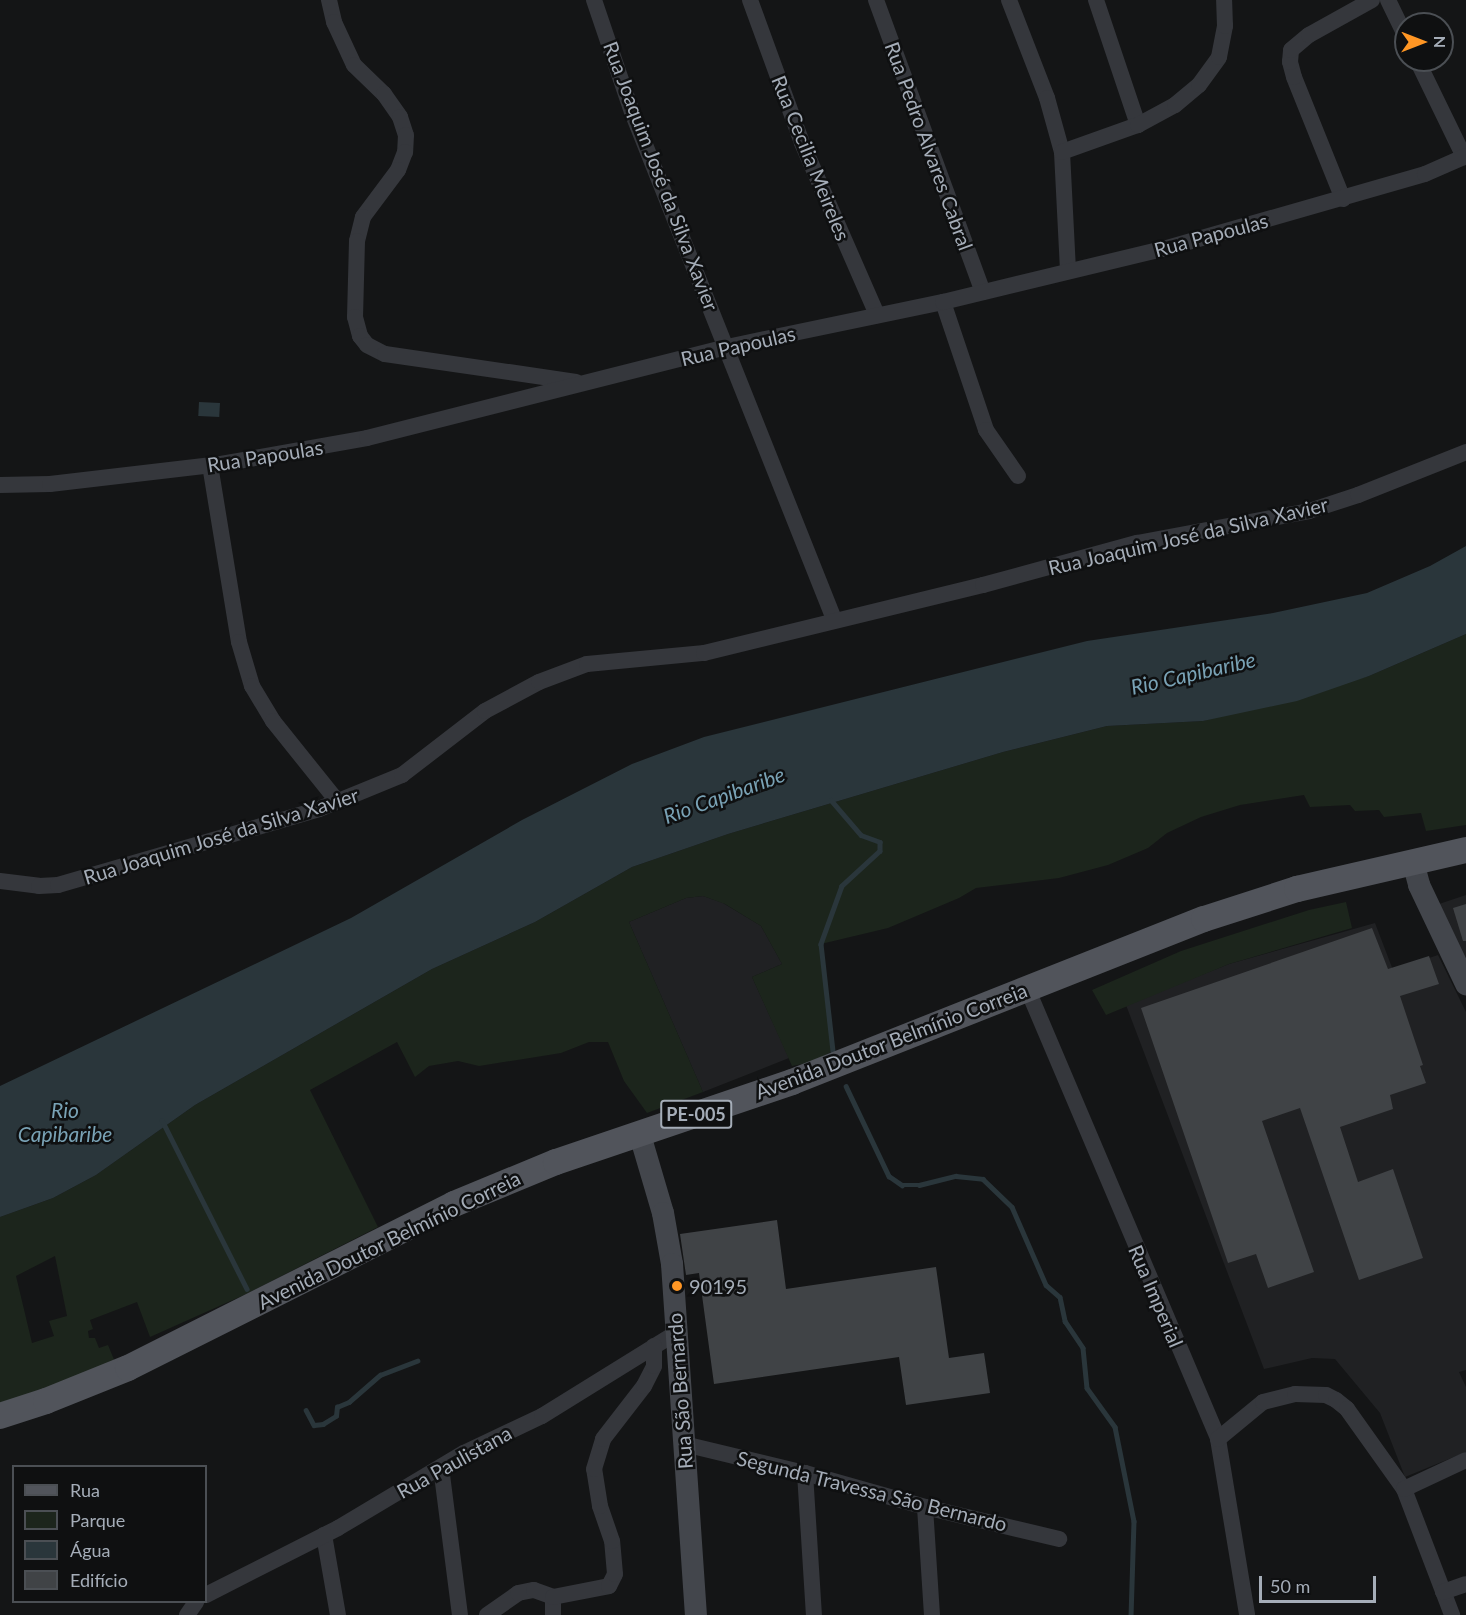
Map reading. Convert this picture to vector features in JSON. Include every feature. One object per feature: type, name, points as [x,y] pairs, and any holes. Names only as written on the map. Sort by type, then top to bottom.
[{"type":"main road","name":"Avenida Doutor Belmínio Correia","points":[[0,1416],[46,1401],[128,1368],[481,1191],[556,1162],[792,1082],[1027,988],[1258,900],[1466,850]]},
{"type":"street","points":[[329,0],[334,22],[354,65],[384,94],[400,117],[406,135],[405,152],[398,170],[363,217],[357,241],[355,317],[360,336],[367,345],[385,354],[584,383]]},
{"type":"street","name":"Rua Joaquim José da Silva Xavier","points":[[594,0],[632,112],[834,619]]},
{"type":"street","name":"Rua Cecilia Meireles","points":[[750,0],[802,143],[877,315]]},
{"type":"street","name":"Rua Pedro Alvares Cabral","points":[[876,0],[982,292]]},
{"type":"street","points":[[1009,0],[1047,98],[1062,152],[1068,271]]},
{"type":"street","points":[[1096,0],[1138,125]]},
{"type":"street","points":[[1062,152],[1138,125],[1175,105],[1199,86],[1219,57],[1225,26],[1224,0]]},
{"type":"street","points":[[1342,199],[1290,62],[1292,50],[1309,34],[1372,0]]},
{"type":"street","points":[[1423,72],[1465,157]]},
{"type":"street","name":"Rua Papoulas","points":[[0,484],[50,484],[267,458],[367,438],[727,347],[943,302],[1167,248],[1425,174],[1465,157]]},
{"type":"street","points":[[943,302],[986,430],[1018,476]]},
{"type":"street","name":"Rua Joaquim José da Silva Xavier","points":[[0,881],[39,886],[58,885],[138,864],[338,801],[402,775],[485,711],[539,682],[587,664],[704,653],[834,619],[983,585],[1137,543],[1309,511],[1358,495],[1466,452]]},
{"type":"street","points":[[210,465],[239,642],[252,686],[273,721],[338,801]]},
{"type":"street","points":[[1413,862],[1419,885],[1466,984]]},
{"type":"street","name":"Rua Imperial","points":[[1027,988],[1218,1439],[1247,1615]]},
{"type":"street","name":"Rua São Bernardo","points":[[640,1134],[663,1213],[672,1264],[696,1615]]},
{"type":"street","name":"Rua Paulistana","points":[[207,1594],[324,1535],[441,1467],[542,1416],[676,1334]]},
{"type":"street","points":[[487,1615],[518,1593],[534,1590],[553,1597],[609,1586],[616,1558],[600,1506],[594,1469],[603,1439],[644,1386],[654,1366],[654,1346]]},
{"type":"street","points":[[1218,1439],[1263,1402],[1294,1394],[1326,1395],[1347,1409],[1404,1489],[1452,1615]]},
{"type":"street","name":"Segunda Travessa São Bernardo","points":[[684,1444],[805,1473],[925,1507],[1059,1539]]},
{"type":"street","points":[[1404,1489],[1466,1461]]},
{"type":"street","points":[[441,1467],[460,1615]]},
{"type":"street","points":[[805,1473],[814,1615]]},
{"type":"street","points":[[925,1507],[932,1615]]},
{"type":"street","points":[[324,1535],[338,1615]]},
{"type":"street","points":[[1443,1592],[1466,1584]]},
{"type":"street","points":[[553,1597],[554,1615]]},
{"type":"shaded area","points":[[1466,895],[1466,965],[1439,904]]},
{"type":"shaded area","points":[[703,896],[723,903],[761,926],[782,964],[752,977],[789,1058],[703,1092],[629,922],[686,898]]},
{"type":"shaded area","points":[[1375,923],[1393,970],[1438,955],[1466,1012],[1466,1370],[1459,1372],[1466,1387],[1466,1452],[1405,1477],[1380,1413],[1335,1359],[1312,1358],[1264,1369],[1126,1005],[1229,964]]},
{"type":"green space","points":[[1466,634],[1466,825],[1426,831],[1421,813],[1384,817],[1379,810],[1355,811],[1350,805],[1310,807],[1304,795],[1240,805],[1201,817],[1167,833],[1148,848],[1108,865],[1059,878],[976,888],[959,898],[888,928],[821,944],[833,1051],[812,1062],[792,1066],[752,977],[782,964],[761,926],[725,904],[703,896],[686,898],[629,922],[703,1092],[647,1113],[624,1081],[608,1042],[589,1042],[561,1053],[479,1066],[458,1061],[429,1066],[415,1077],[397,1042],[310,1090],[378,1227],[244,1295],[150,1337],[137,1302],[90,1320],[93,1329],[88,1331],[89,1338],[95,1338],[99,1348],[108,1345],[115,1362],[0,1409],[0,1217],[53,1198],[96,1175],[195,1105],[432,969],[535,922],[632,867],[728,834],[1003,752],[1107,726],[1203,721],[1369,676]],"holes":[[[55,1256],[67,1316],[49,1321],[54,1336],[32,1343],[16,1276]]]},
{"type":"green space","points":[[1346,902],[1352,928],[1229,964],[1106,1015],[1092,990],[1181,951],[1309,910]]},
{"type":"water","points":[[199,402],[220,403],[219,417],[198,416]]},
{"type":"water","name":"Rio Capibaribe","points":[[1466,546],[1466,634],[1369,676],[1297,701],[1203,721],[1107,726],[1003,752],[728,834],[632,867],[535,922],[432,969],[195,1105],[96,1175],[53,1198],[0,1217],[0,1086],[351,918],[522,820],[632,764],[704,737],[1087,641],[1273,613],[1367,593],[1430,566]]},
{"type":"building","points":[[1466,904],[1466,941],[1463,941],[1453,908]]},
{"type":"building","points":[[1372,928],[1388,969],[1429,956],[1439,984],[1400,996],[1423,1065],[1420,1066],[1426,1083],[1390,1095],[1393,1109],[1340,1127],[1358,1182],[1393,1169],[1423,1258],[1359,1280],[1300,1108],[1262,1121],[1314,1272],[1268,1288],[1256,1254],[1228,1263],[1141,1008]]},
{"type":"building","points":[[777,1220],[786,1289],[936,1267],[949,1358],[984,1353],[990,1393],[906,1405],[899,1357],[714,1384],[699,1273],[686,1275],[680,1234]]},
{"type":"waterway","points":[[831,800],[861,835],[880,842],[880,851],[842,886],[821,944],[833,1051]]},
{"type":"waterway","points":[[846,1086],[889,1176],[902,1185],[919,1185],[956,1176],[983,1179],[1012,1207],[1046,1285],[1060,1297],[1065,1321],[1083,1348],[1087,1388],[1115,1427],[1134,1521],[1131,1615]]},
{"type":"waterway","points":[[162,1120],[247,1289]]},
{"type":"waterway","points":[[306,1410],[314,1425],[323,1424],[336,1416],[337,1407],[349,1402],[380,1375],[417,1361]]},
{"type":"place","name":"90195","points":[[677,1286]]}]
